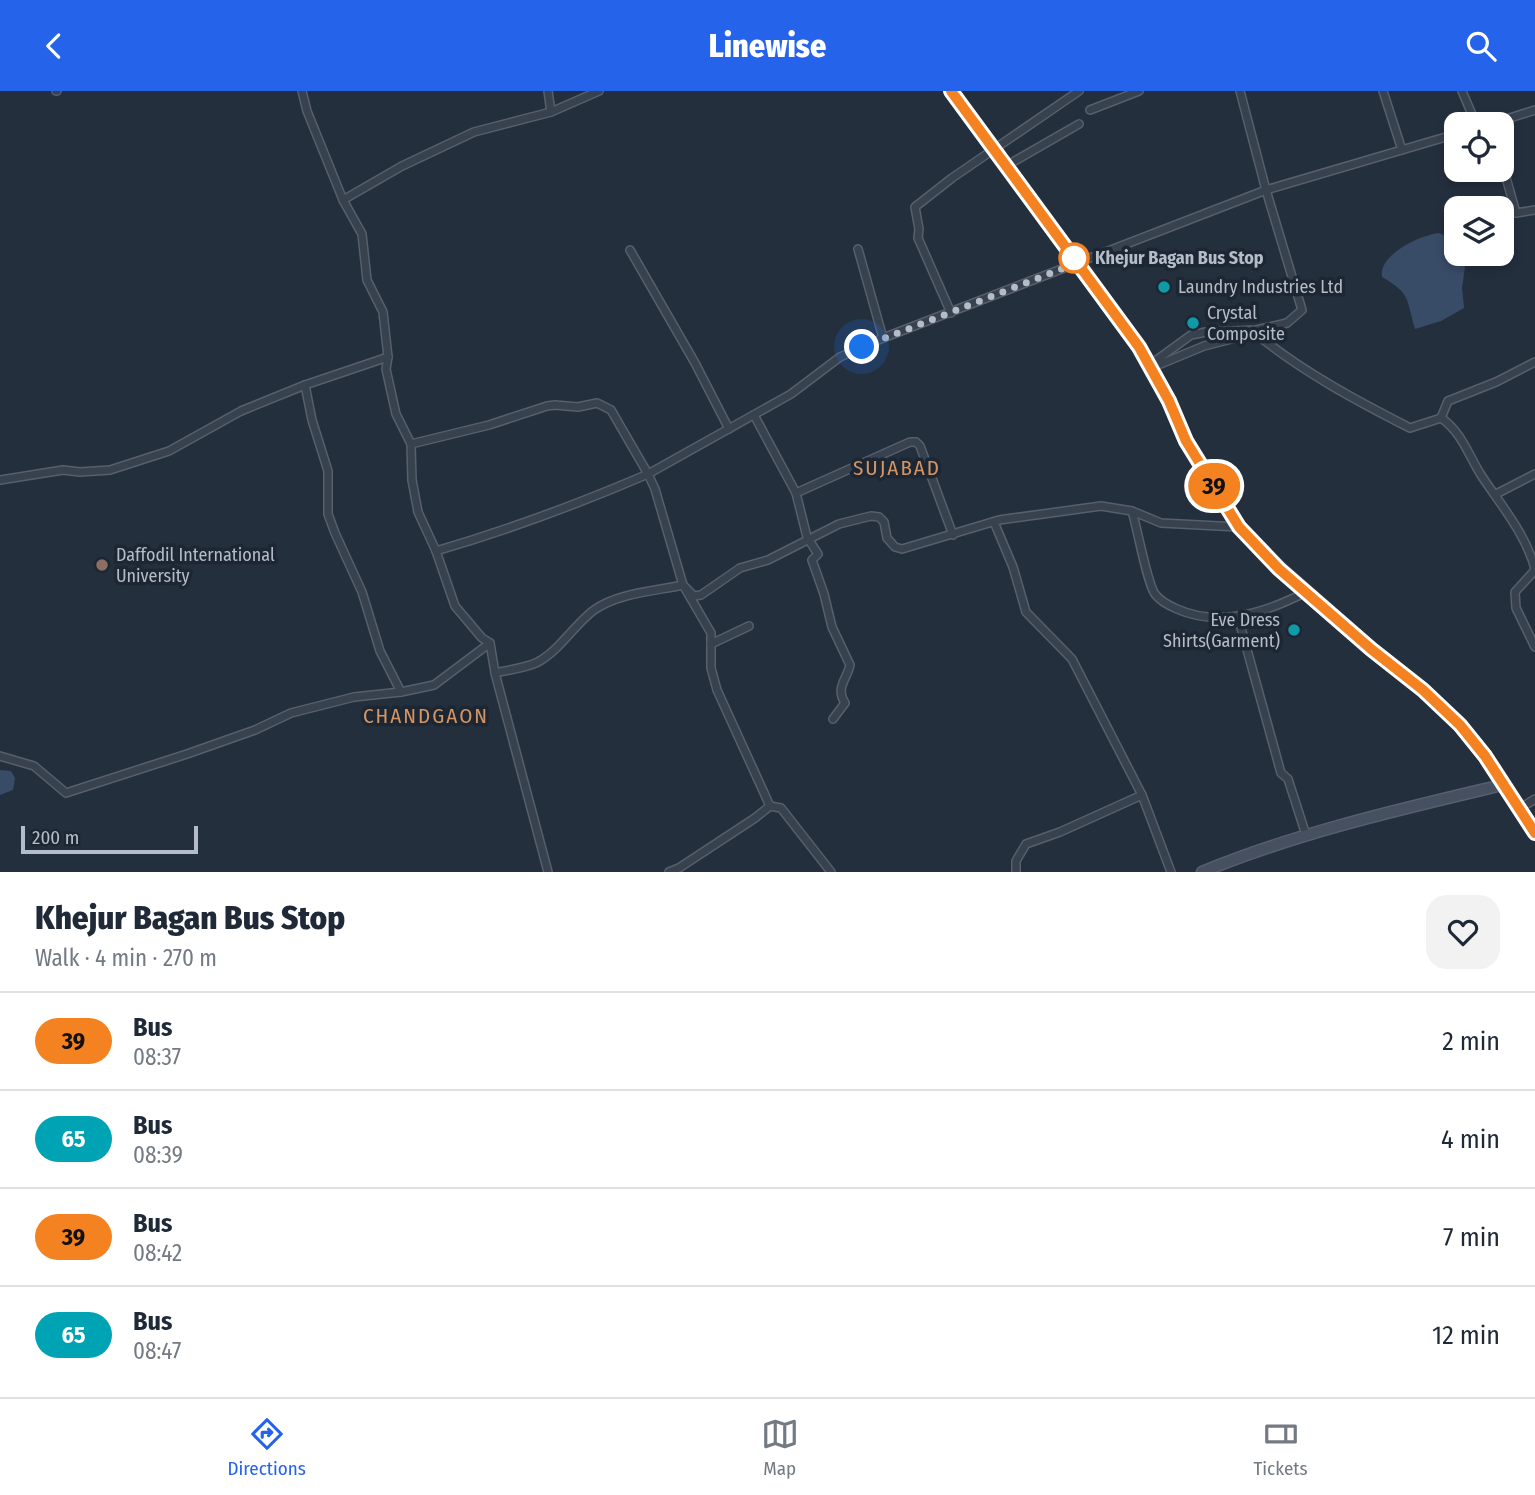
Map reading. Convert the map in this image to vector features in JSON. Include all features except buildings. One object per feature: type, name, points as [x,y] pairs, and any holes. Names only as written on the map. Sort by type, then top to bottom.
[{"type":"highway","points":[[951,91],[1139,347],[1169,401],[1186,441],[1239,527],[1279,569],[1423,690],[1460,725],[1485,756],[1535,833]]},
{"type":"street","points":[[302,91],[307,111],[343,200],[362,234],[367,281],[383,312],[388,357],[386,369],[396,414],[411,444],[412,480],[418,512],[436,551],[455,606],[489,643],[548,872]]},
{"type":"street","points":[[548,91],[551,112]]},
{"type":"street","points":[[343,200],[402,166],[474,132],[551,112],[599,91]]},
{"type":"street","points":[[951,313],[918,239],[915,207],[951,178],[995,151],[1079,91]]},
{"type":"street","points":[[1090,110],[1139,91]]},
{"type":"street","points":[[1150,367],[1191,335],[1256,330],[1287,323],[1302,310],[1240,91]]},
{"type":"street","points":[[1383,91],[1402,150]]},
{"type":"street","points":[[1462,91],[1471,112]]},
{"type":"street","points":[[1514,117],[1535,110]]},
{"type":"street","points":[[1006,166],[1079,124]]},
{"type":"street","points":[[436,551],[505,531],[566,509],[648,474],[791,394],[840,357],[883,338],[1266,190],[1444,138]]},
{"type":"street","points":[[1507,182],[1516,213],[1535,210]]},
{"type":"street","points":[[858,249],[883,338]]},
{"type":"street","points":[[630,250],[695,363],[729,429]]},
{"type":"street","points":[[1150,367],[1204,346],[1255,333],[1271,347],[1360,402],[1410,428],[1441,418],[1448,401],[1496,382],[1535,362]]},
{"type":"street","points":[[0,480],[63,470],[110,470],[169,451],[241,411],[305,385],[388,357]]},
{"type":"street","points":[[305,385],[312,420],[328,471],[328,514],[362,592],[380,651],[401,692]]},
{"type":"street","points":[[411,444],[555,405],[578,407],[597,403],[611,410],[655,489],[683,585],[711,633],[711,668],[717,690],[770,806]]},
{"type":"street","points":[[754,415],[796,493],[805,531],[818,554],[812,560],[832,627],[850,665],[842,684],[845,703],[832,719]]},
{"type":"street","points":[[1441,418],[1452,425],[1532,556],[1535,569],[1515,592],[1516,608],[1535,647]]},
{"type":"street","points":[[796,493],[914,441],[920,446],[953,535]]},
{"type":"street","points":[[1496,494],[1535,474]]},
{"type":"street","points":[[683,585],[694,596],[701,595],[740,568],[768,560],[839,524],[871,516],[879,517],[884,522],[887,538],[895,547],[902,549],[995,522],[1101,506],[1132,511],[1161,523],[1239,527]]},
{"type":"street","points":[[1132,511],[1155,594],[1170,606],[1195,617],[1238,617],[1276,607],[1306,592]]},
{"type":"street","points":[[995,522],[1013,567],[1026,612],[1072,659],[1142,795],[1171,872]]},
{"type":"street","points":[[495,673],[536,663],[594,611],[612,602],[683,585]]},
{"type":"street","points":[[1238,617],[1281,773],[1287,779],[1306,835]]},
{"type":"street","points":[[711,644],[749,625]]},
{"type":"street","points":[[0,755],[34,766],[66,793],[255,730],[291,713],[355,697],[433,685],[489,643]]},
{"type":"street","points":[[1202,872],[1256,849],[1381,814],[1503,785]]},
{"type":"street","points":[[1016,872],[1016,861],[1026,843],[1060,832],[1142,795]]},
{"type":"street","points":[[1518,809],[1535,799]]},
{"type":"street","points":[[669,872],[770,806],[781,808],[831,872]]},
{"type":"water","points":[[1439,233],[1444,235],[1444,266],[1465,266],[1462,288],[1464,308],[1441,321],[1415,329],[1406,298],[1398,288],[1382,277],[1383,269],[1393,254],[1402,247]]},
{"type":"water","points":[[0,770],[11,771],[15,778],[13,790],[0,795]]},
{"type":"bus line","name":"39","points":[[951,91],[1139,347],[1169,401],[1186,441],[1239,527],[1279,569],[1423,690],[1460,725],[1485,756],[1535,833]]},
{"type":"place","name":"Khejur Bagan Bus Stop","points":[[1074,258]]},
{"type":"place","name":"Laundry Industries Ltd","points":[[1164,287]]},
{"type":"place","name":"Crystal Composite","points":[[1193,323]]},
{"type":"place","name":"Daffodil International University","points":[[102,565]]},
{"type":"place","name":"Eve Dress Shirts(Garment)","points":[[1294,630]]},
{"type":"district","name":"SUJABAD","points":[[897,468]]},
{"type":"district","name":"CHANDGAON","points":[[426,716]]},
{"type":"route","points":[[862,347],[1002,294],[1077,262],[1074,258]]}]
